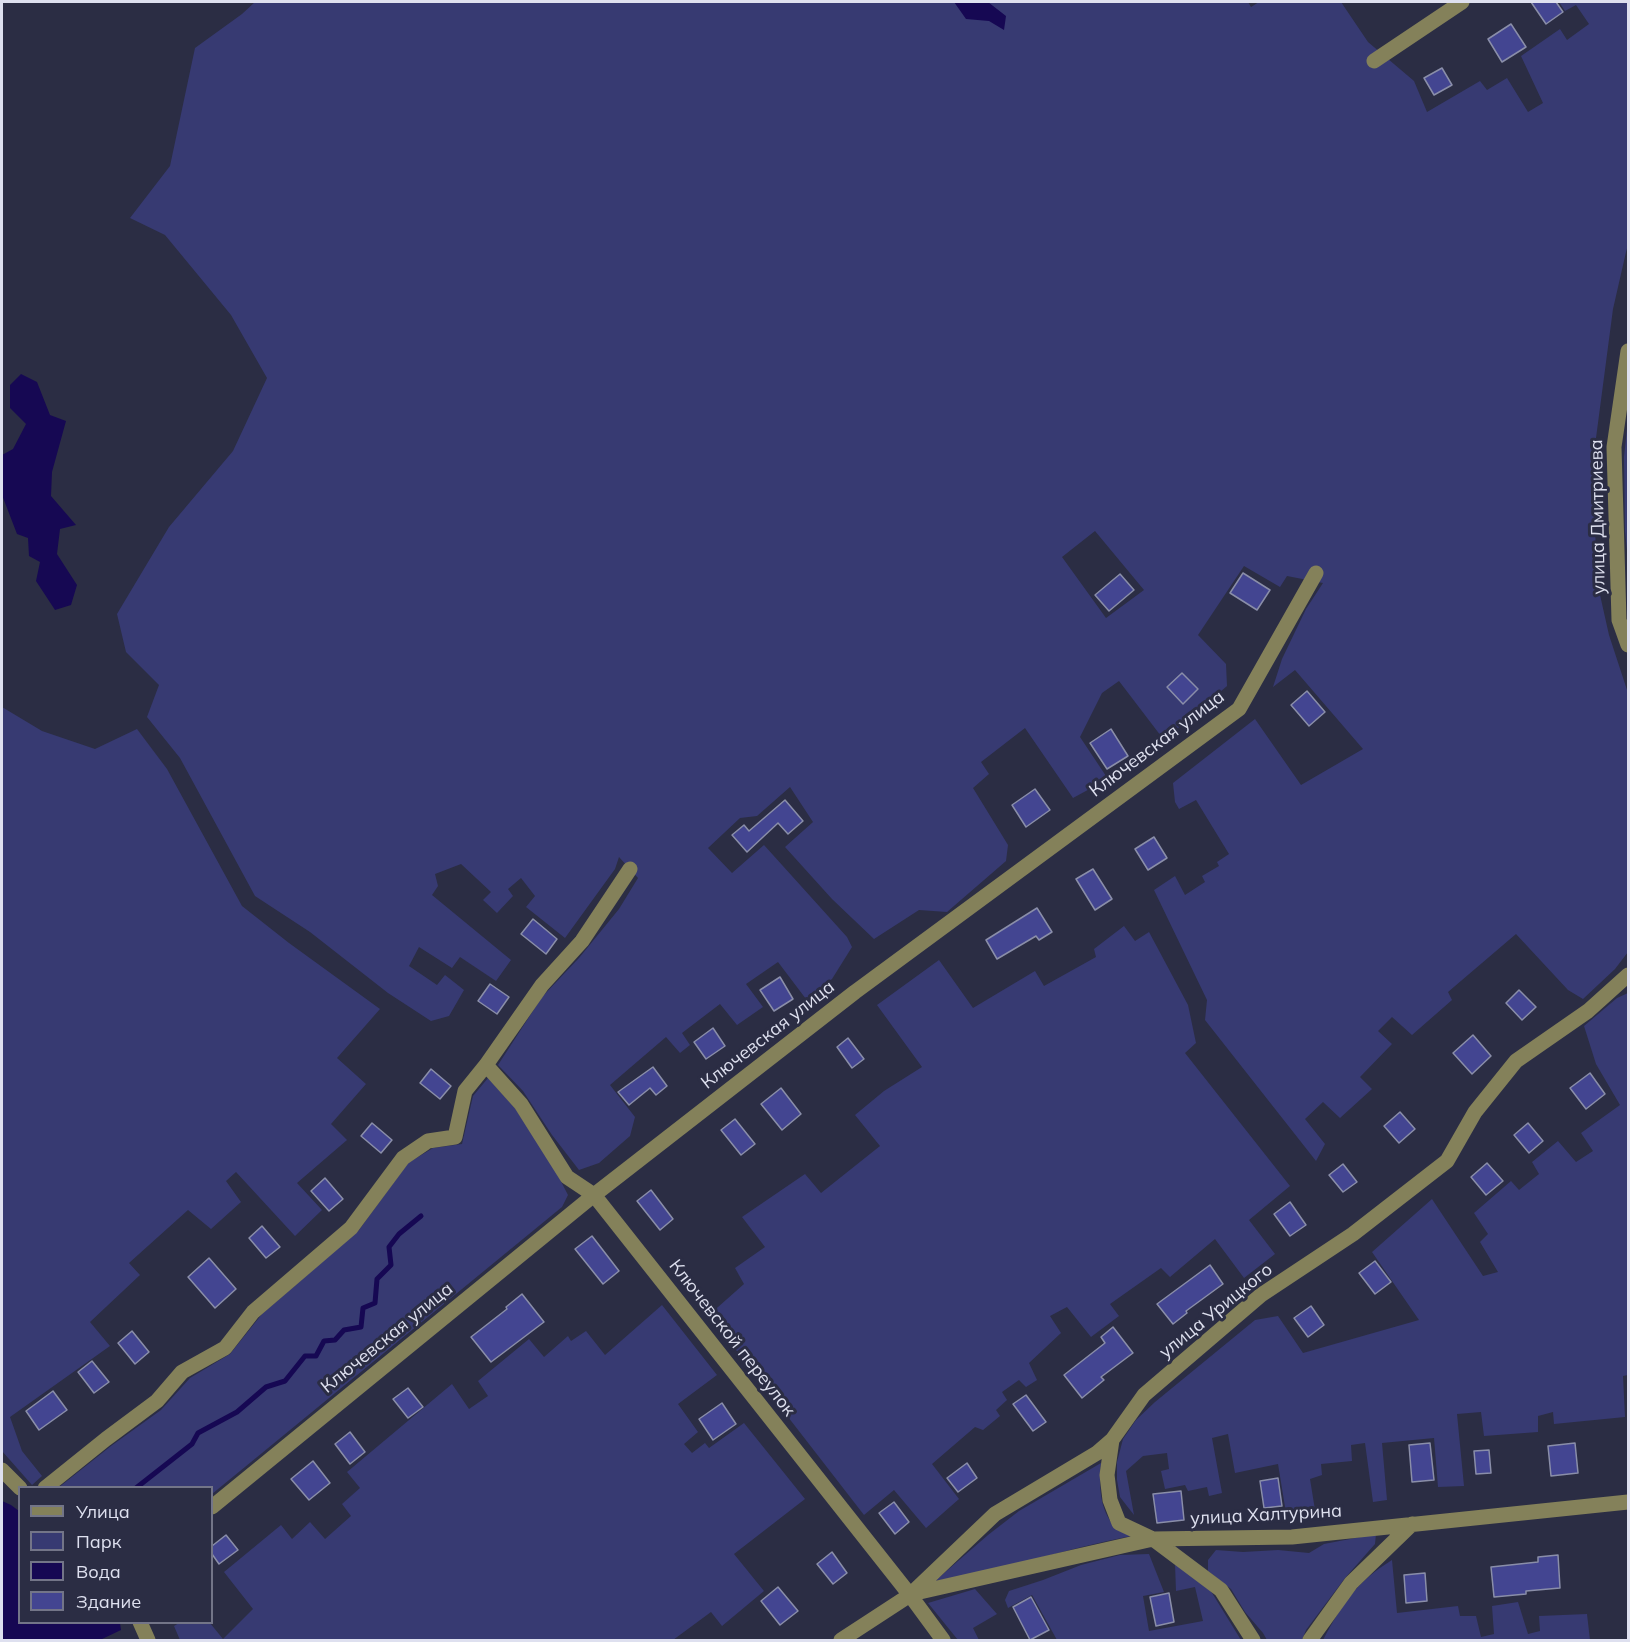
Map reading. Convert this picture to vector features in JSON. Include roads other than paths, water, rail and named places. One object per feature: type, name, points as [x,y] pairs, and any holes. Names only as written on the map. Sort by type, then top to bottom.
[{"type":"street","points":[[1374,61],[1462,2]]},
{"type":"street","name":"улица Дмитриева","points":[[1629,351],[1614,447],[1619,620],[1629,645]]},
{"type":"street","name":"Ключевская улица","points":[[213,1506],[594,1195],[855,992],[1239,709],[1316,573]]},
{"type":"street","points":[[47,1486],[106,1438],[157,1401],[182,1372],[225,1348],[253,1312],[351,1228],[403,1158],[428,1141],[455,1137],[465,1091],[542,985],[582,941],[630,869]]},
{"type":"street","name":"улица Урицкого","points":[[841,1641],[910,1595],[994,1514],[1097,1453],[1112,1440],[1144,1395],[1261,1295],[1353,1234],[1447,1161],[1475,1112],[1516,1060],[1588,1011],[1629,975]]},
{"type":"street","name":"Ключевской переулок","points":[[486,1065],[521,1104],[567,1177],[594,1195],[910,1595],[943,1641]]},
{"type":"street","points":[[1112,1440],[1107,1475],[1110,1500],[1119,1523],[1153,1539],[1221,1590],[1253,1641]]},
{"type":"street","points":[[2,1470],[18,1486]]},
{"type":"street","name":"улица Халтурина","points":[[910,1595],[1153,1539],[1292,1537],[1629,1502]]},
{"type":"street","points":[[1310,1641],[1351,1583],[1412,1524]]},
{"type":"street","points":[[140,1624],[148,1641]]},
{"type":"water","points":[[954,2],[988,2],[1006,16],[1004,30],[989,21],[966,19]]},
{"type":"water","points":[[21,374],[37,382],[50,415],[66,421],[52,472],[51,496],[76,525],[60,529],[57,554],[77,585],[71,605],[55,610],[36,581],[40,562],[29,556],[28,538],[17,534],[2,495],[2,455],[13,449],[26,424],[10,408],[10,385]]},
{"type":"water","points":[[2,1501],[18,1510],[18,1624],[120,1624],[121,1630],[100,1640],[2,1640]]},
{"type":"waterway","points":[[139,1486],[192,1444],[198,1433],[237,1412],[266,1387],[285,1381],[305,1356],[316,1356],[324,1341],[335,1340],[344,1330],[361,1327],[363,1308],[375,1303],[377,1279],[391,1265],[389,1247],[399,1234],[421,1216]]}]
